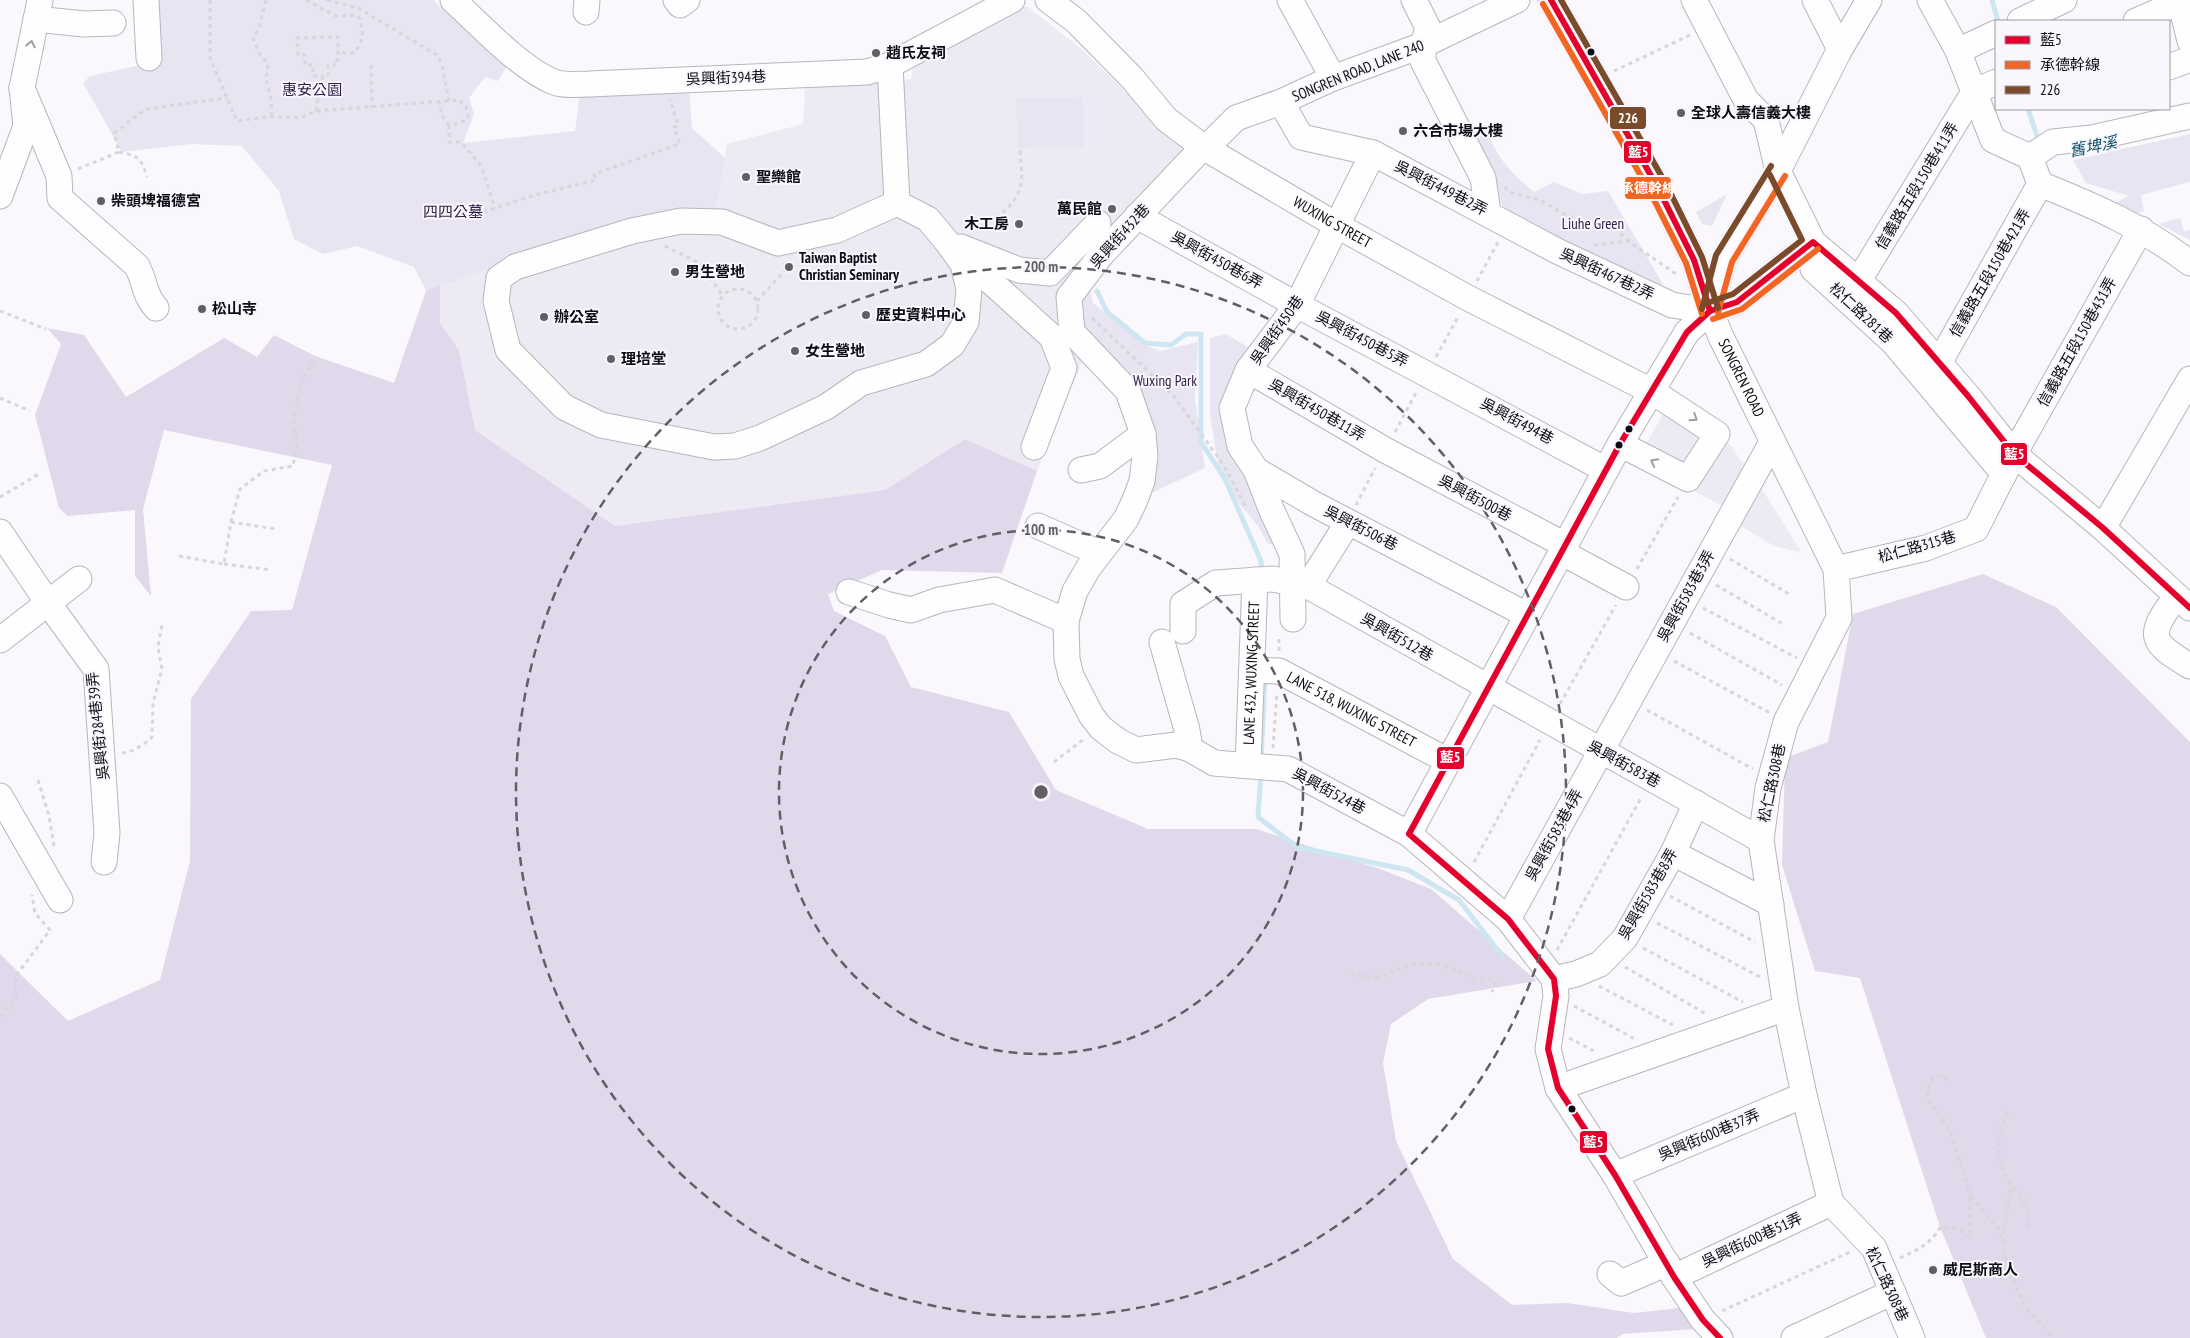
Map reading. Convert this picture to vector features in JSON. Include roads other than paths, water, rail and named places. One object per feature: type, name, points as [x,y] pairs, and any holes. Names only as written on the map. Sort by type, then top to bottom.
[{"type":"street","points":[[146,0],[149,58]]},
{"type":"street","name":"吳興街394巷","points":[[453,0],[526,65],[556,83],[589,84],[867,72],[890,65],[1012,0]]},
{"type":"street","name":"WUXING STREET","points":[[1048,0],[1089,33],[1132,78],[1166,119],[1203,147],[1338,226],[1468,298],[1653,392],[1718,434],[1688,479],[1620,444]]},
{"type":"street","points":[[1290,0],[1333,78]]},
{"type":"street","points":[[1414,0],[1428,28],[1423,45],[1423,61],[1483,178],[1498,218]]},
{"type":"street","name":"SONGREN ROAD, LANE 240","points":[[1203,147],[1212,142],[1236,118],[1282,102],[1333,78],[1423,45],[1517,0]]},
{"type":"street","name":"SONGREN ROAD","points":[[1551,0],[1658,188],[1694,260],[1710,311],[1772,442],[1836,569]]},
{"type":"street","points":[[1694,0],[1746,100],[1766,120],[1778,171],[1813,242],[1896,313],[1939,363],[2009,464],[2103,528],[2183,602],[2159,619],[2156,635],[2164,650],[2190,666]]},
{"type":"street","points":[[1815,0],[1840,49]]},
{"type":"street","points":[[1710,311],[1724,259],[1778,171],[1840,49],[1869,0]]},
{"type":"street","points":[[1930,0],[1958,51],[1985,87],[1993,140],[2030,157],[2040,184],[2113,214],[2158,239],[2190,263]]},
{"type":"street","points":[[2022,20],[2064,0]]},
{"type":"street","points":[[2138,20],[2180,1],[2190,41]]},
{"type":"street","points":[[0,196],[26,126],[11,86],[38,10],[84,24],[113,23]]},
{"type":"street","points":[[1958,51],[1995,33]]},
{"type":"street","points":[[2170,66],[2190,59]]},
{"type":"street","points":[[890,65],[897,203]]},
{"type":"street","points":[[11,86],[59,176],[60,198],[137,266],[144,279],[144,291],[156,308]]},
{"type":"street","name":"信義路五段150巷411弄","points":[[1859,280],[1985,87]]},
{"type":"street","name":"吳興街449巷2弄","points":[[1282,102],[1301,136],[1373,153],[1498,218]]},
{"type":"street","points":[[2030,157],[2054,142],[2092,138],[2190,116]]},
{"type":"street","name":"吳興街432巷","points":[[1143,434],[1128,391],[1072,332],[1069,297],[1101,255],[1203,147]]},
{"type":"street","name":"吳興街450巷","points":[[1232,408],[1248,370],[1297,305],[1373,153]]},
{"type":"street","name":"信義路五段150巷421弄","points":[[1939,363],[2040,184]]},
{"type":"street","points":[[897,203],[928,219],[963,264],[969,289],[966,322],[952,346],[926,364],[860,383],[826,407],[760,438],[734,446],[714,447],[601,425],[564,407],[508,350],[496,301],[499,278],[515,267],[632,231],[681,221],[722,222],[778,244],[837,230],[897,203]]},
{"type":"street","name":"吳興街450巷6弄","points":[[1137,216],[1297,305]]},
{"type":"street","name":"吳興街467巷2弄","points":[[1498,218],[1557,251],[1672,305],[1710,311]]},
{"type":"street","points":[[947,242],[1019,270],[1050,272],[1098,222]]},
{"type":"street","name":"信義路五段150巷431弄","points":[[2009,464],[2141,229]]},
{"type":"street","points":[[947,242],[1052,337],[1064,368],[1034,447]]},
{"type":"street","points":[[1409,834],[1620,444],[1653,392],[1687,332],[1710,311],[1737,302],[1813,242]]},
{"type":"street","name":"松仁路281巷","points":[[1813,242],[1813,269],[1893,342],[2009,464]]},
{"type":"street","name":"吳興街450巷5弄","points":[[1297,305],[1427,373]]},
{"type":"street","name":"吳興街450巷11弄","points":[[1248,370],[1385,450]]},
{"type":"street","name":"吳興街494巷","points":[[1427,373],[1606,470]]},
{"type":"street","points":[[2103,528],[2190,379]]},
{"type":"street","name":"吳興街506巷","points":[[1232,408],[1240,446],[1256,470],[1348,522],[1527,614]]},
{"type":"street","points":[[1081,470],[1100,466],[1143,434]]},
{"type":"street","points":[[849,592],[911,610],[939,600],[995,590],[1066,622],[1075,591],[1099,554],[1126,519],[1142,482],[1145,456],[1143,434]]},
{"type":"street","name":"吳興街583巷3弄","points":[[1601,751],[1772,442]]},
{"type":"street","name":"吳興街500巷","points":[[1385,450],[1563,549],[1626,587]]},
{"type":"street","name":"松仁路315巷","points":[[1836,569],[1926,548],[1976,529],[2009,464]]},
{"type":"street","points":[[1256,470],[1292,554],[1300,584]]},
{"type":"street","points":[[1286,625],[1300,584],[1348,522]]},
{"type":"street","points":[[1038,526],[1099,554]]},
{"type":"street","name":"吳興街284巷39弄","points":[[0,532],[48,604],[96,669],[107,833],[104,862]]},
{"type":"street","name":"松仁路308巷","points":[[1836,569],[1839,618],[1801,696],[1786,722],[1770,779],[1761,840],[1777,953],[1778,1004],[1804,1094],[1831,1203],[1874,1248],[1912,1338]]},
{"type":"street","points":[[0,640],[79,579]]},
{"type":"street","name":"吳興街512巷","points":[[1190,749],[1172,637],[1183,604],[1216,582],[1273,579],[1300,584],[1487,688]]},
{"type":"street","name":"LANE 432, WUXING STREET","points":[[1255,580],[1252,670],[1260,765]]},
{"type":"street","name":"吳興街524巷","points":[[1066,622],[1065,644],[1071,676],[1091,715],[1101,728],[1118,741],[1136,750],[1176,745],[1190,749],[1214,763],[1288,768],[1409,834],[1508,919],[1558,979]]},
{"type":"street","name":"LANE 518, WUXING STREET","points":[[1252,670],[1278,671],[1448,761]]},
{"type":"street","name":"吳興街583巷","points":[[1487,688],[1761,840]]},
{"type":"street","name":"吳興街583巷4弄","points":[[1508,919],[1601,751]]},
{"type":"street","points":[[0,796],[60,900]]},
{"type":"street","name":"吳興街583巷8弄","points":[[1558,979],[1600,964],[1625,938],[1673,853],[1696,803]]},
{"type":"street","points":[[1673,853],[1771,904]]},
{"type":"street","points":[[1558,979],[1548,1049],[1558,1088],[1615,1175],[1670,1270],[1704,1320],[1720,1338]]},
{"type":"street","points":[[1558,1088],[1731,1028],[1778,1004]]},
{"type":"street","name":"吳興街600巷37弄","points":[[1615,1175],[1804,1094]]},
{"type":"street","name":"吳興街600巷51弄","points":[[1610,1274],[1621,1283],[1670,1270],[1831,1203]]},
{"type":"street","points":[[1794,1338],[1893,1292]]},
{"type":"waterway","name":"舊埤溪","points":[[1992,0],[1998,20]]},
{"type":"waterway","name":"舊埤溪","points":[[2028,110],[2039,142]]},
{"type":"waterway","points":[[1097,291],[1107,312],[1145,343],[1171,345],[1186,334],[1201,334],[1201,442],[1225,479],[1261,561],[1262,573]]},
{"type":"waterway","points":[[1261,760],[1265,677]]},
{"type":"waterway","points":[[1261,774],[1258,817],[1297,847],[1408,870],[1459,900],[1503,957]]},
{"type":"place","name":"趙氏友祠","points":[[876,53]]},
{"type":"place","name":"全球人壽信義大樓","points":[[1681,113]]},
{"type":"place","name":"六合市場大樓","points":[[1403,131]]},
{"type":"place","name":"聖樂館","points":[[746,177]]},
{"type":"place","name":"柴頭埤福德宮","points":[[101,201]]},
{"type":"place","name":"萬民館","points":[[1112,209]]},
{"type":"place","name":"木工房","points":[[1019,224]]},
{"type":"place","name":"Taiwan Baptist Christian Seminary","points":[[789,267]]},
{"type":"place","name":"男生營地","points":[[675,272]]},
{"type":"place","name":"松山寺","points":[[202,309]]},
{"type":"place","name":"歷史資料中心","points":[[866,315]]},
{"type":"place","name":"辦公室","points":[[544,317]]},
{"type":"place","name":"女生營地","points":[[795,351]]},
{"type":"place","name":"理培堂","points":[[611,359]]},
{"type":"place","name":"威尼斯商人","points":[[1933,1270]]},
{"type":"park label","name":"惠安公園","points":[[312,90]]},
{"type":"park label","name":"四四公墓","points":[[453,212]]},
{"type":"park label","name":"Liuhe Green","points":[[1593,224]]},
{"type":"park label","name":"Wuxing Park","points":[[1165,381]]}]
